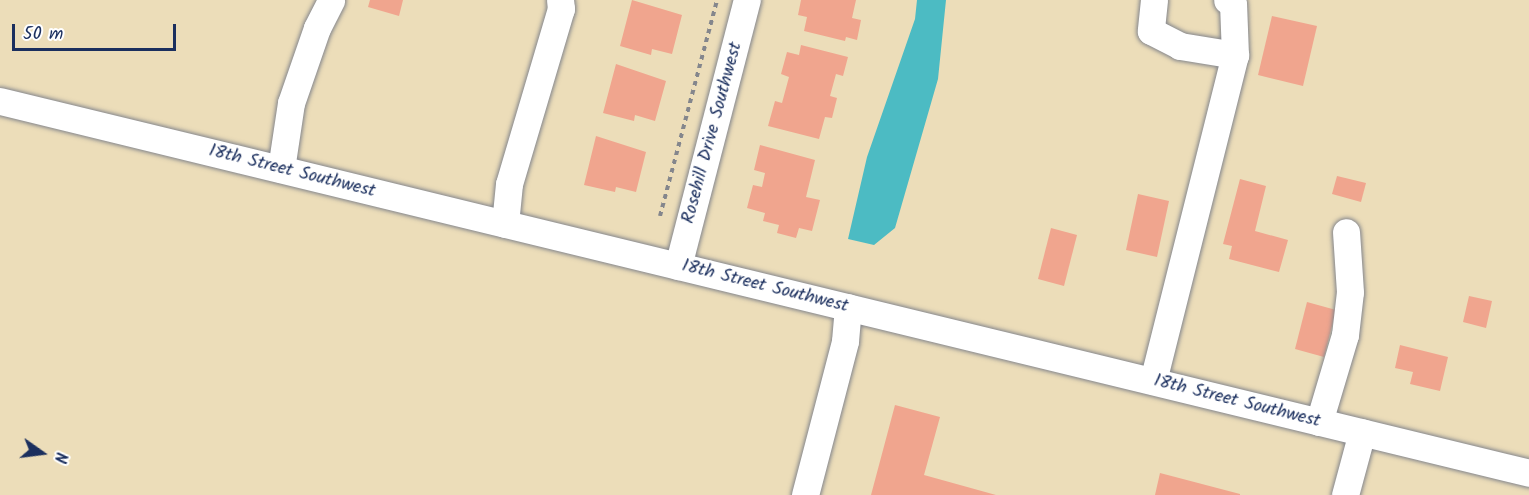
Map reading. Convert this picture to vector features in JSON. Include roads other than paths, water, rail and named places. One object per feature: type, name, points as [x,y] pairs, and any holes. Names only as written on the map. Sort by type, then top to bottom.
[{"type":"street","points":[[281,169],[291,103],[316,28],[331,0]]},
{"type":"street","points":[[506,224],[509,184],[561,9],[560,0]]},
{"type":"street","name":"Rosehill Drive Southwest","points":[[678,266],[747,0]]},
{"type":"street","points":[[1154,0],[1151,31],[1180,46],[1235,54]]},
{"type":"street","points":[[1153,381],[1235,54],[1233,4],[1227,0]]},
{"type":"street","name":"18th Street Southwest","points":[[0,101],[1529,473]]},
{"type":"street","points":[[1319,422],[1345,335],[1350,292],[1346,232]]},
{"type":"street","points":[[805,495],[845,340],[848,307]]},
{"type":"street","points":[[1345,495],[1362,432]]},
{"type":"water","points":[[917,0],[946,0],[938,79],[895,228],[874,245],[848,239],[867,157],[915,19]]}]
